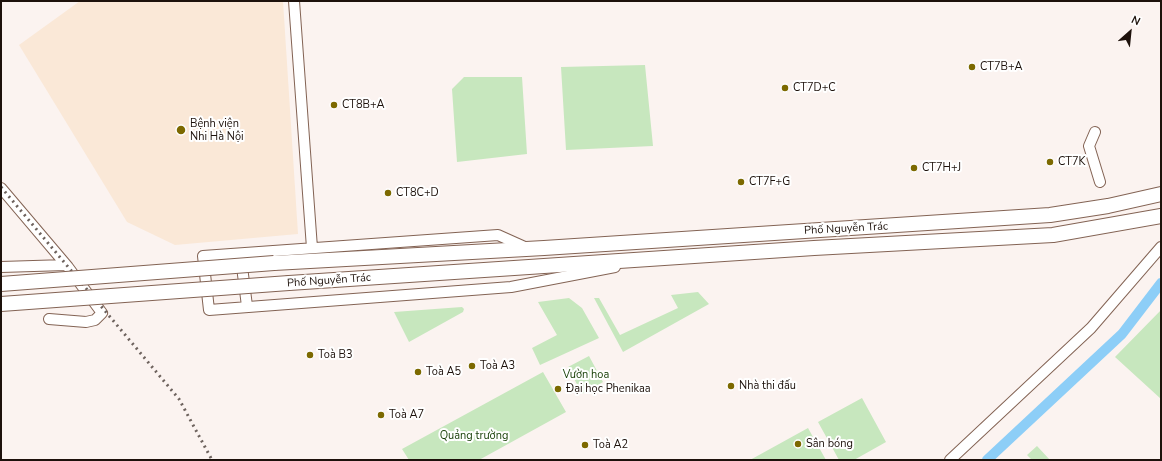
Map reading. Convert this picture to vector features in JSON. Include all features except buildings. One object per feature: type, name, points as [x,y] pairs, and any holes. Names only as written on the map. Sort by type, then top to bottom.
[{"type":"main road","name":"Phố Nguyễn Trác","points":[[1,284],[274,263],[530,249],[1050,215],[1108,206],[1161,194]]},
{"type":"main road","name":"Phố Nguyễn Trác","points":[[1,304],[289,283],[779,251],[1053,235],[1161,216]]},
{"type":"main road","points":[[778,233],[779,251]]},
{"type":"street","points":[[294,1],[312,248]]},
{"type":"street","points":[[1095,132],[1088,146],[1100,182]]},
{"type":"street","points":[[1,188],[66,265],[102,313],[95,320],[86,322],[49,319]]},
{"type":"street","name":"Phố Nguyễn Trác","points":[[530,249],[498,236],[203,256],[209,310],[511,287],[656,259]]},
{"type":"street","points":[[950,460],[1091,328],[1161,247]]},
{"type":"street","points":[[240,253],[247,306]]},
{"type":"street","points":[[1,267],[66,265]]},
{"type":"shaded area","name":"Bệnh viện Nhi Hà Nội","points":[[80,1],[283,1],[298,234],[175,245],[127,222],[19,45]]},
{"type":"green space","points":[[645,65],[653,146],[566,150],[561,67]]},
{"type":"green space","points":[[464,77],[522,77],[527,154],[457,162],[452,89]]},
{"type":"green space","points":[[698,292],[709,304],[623,352],[594,298],[599,298],[620,335],[678,308],[671,295]]},
{"type":"green space","points":[[569,298],[582,308],[599,338],[540,365],[532,348],[557,335],[538,302]]},
{"type":"green space","points":[[462,307],[464,309],[463,312],[409,342],[394,312]]},
{"type":"green space","points":[[1161,310],[1161,399],[1115,357]]},
{"type":"green space","name":"Vườn hoa","points":[[589,356],[603,382],[582,394],[568,367]]},
{"type":"green space","name":"Quảng trường","points":[[543,372],[566,412],[479,460],[409,460],[402,449]]},
{"type":"green space","points":[[862,398],[886,442],[854,460],[839,460],[818,422]]},
{"type":"green space","name":"Sân bóng","points":[[808,428],[826,460],[750,460]]},
{"type":"green space","points":[[1037,446],[1050,460],[1032,460],[1027,455]]},
{"type":"waterway","points":[[987,460],[1122,334],[1161,283]]},
{"type":"railway","points":[[1,187],[179,399],[212,460]]},
{"type":"place","name":"CT7B+A","points":[[972,67]]},
{"type":"place","name":"CT7D+C","points":[[785,88]]},
{"type":"place","name":"CT8B+A","points":[[334,105]]},
{"type":"place","name":"Bệnh viện Nhi Hà Nội","points":[[181,130]]},
{"type":"place","name":"CT7K","points":[[1050,162]]},
{"type":"place","name":"CT7H+J","points":[[914,168]]},
{"type":"place","name":"CT7F+G","points":[[741,182]]},
{"type":"place","name":"CT8C+D","points":[[388,193]]},
{"type":"place","name":"Toà B3","points":[[310,355]]},
{"type":"place","name":"Toà A3","points":[[472,366]]},
{"type":"place","name":"Toà A5","points":[[418,372]]},
{"type":"place","name":"Nhà thi đấu","points":[[731,386]]},
{"type":"place","name":"Đại học Phenikaa","points":[[558,389]]},
{"type":"place","name":"Toà A7","points":[[381,415]]},
{"type":"place","name":"Sân bóng","points":[[798,444]]},
{"type":"place","name":"Toà A2","points":[[585,445]]}]
